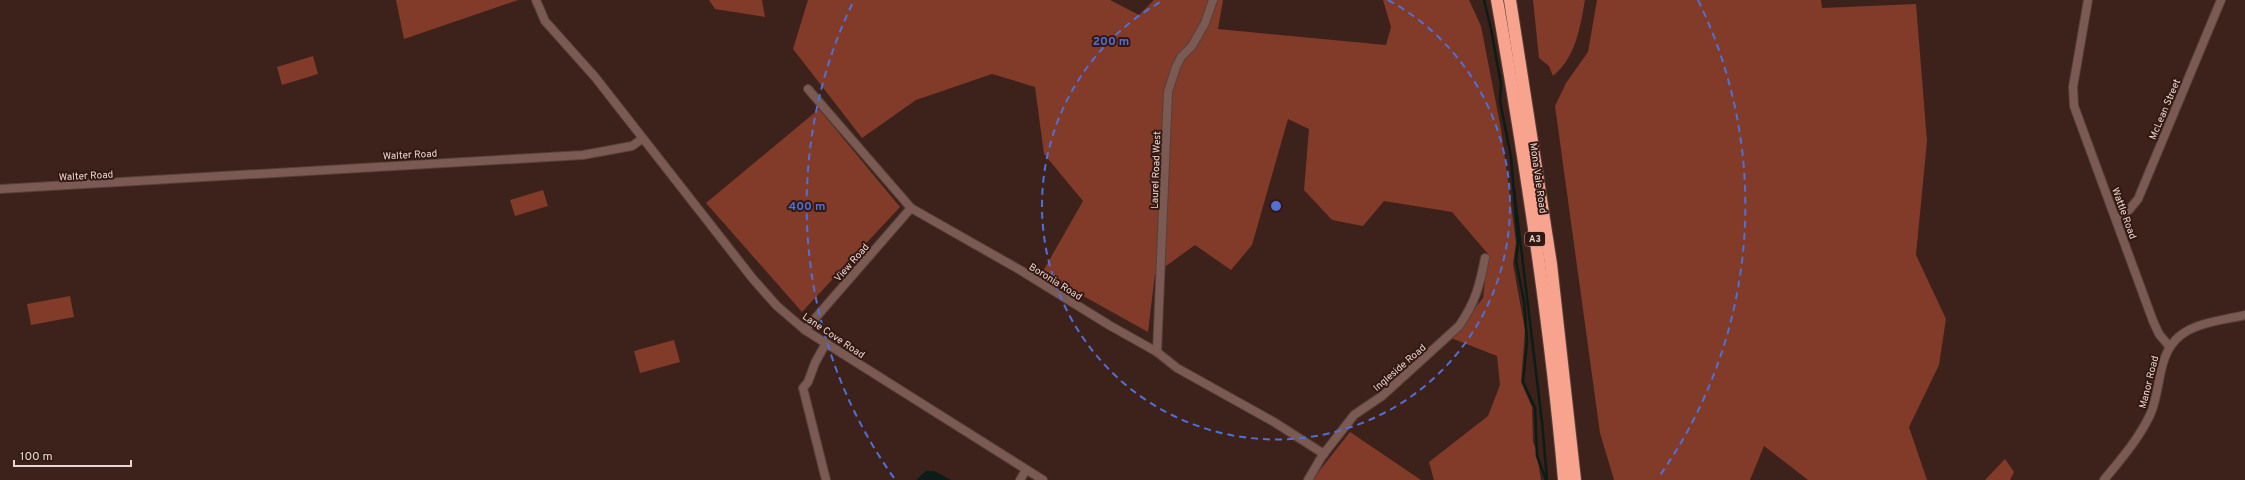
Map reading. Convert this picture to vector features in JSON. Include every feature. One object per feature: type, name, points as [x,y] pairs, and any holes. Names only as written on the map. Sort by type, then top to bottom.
[{"type":"highway","name":"Mona Vale Road","points":[[1497,0],[1527,172],[1560,430],[1564,480]]},
{"type":"highway","name":"Mona Vale Road","points":[[1510,0],[1552,264],[1575,480]]},
{"type":"street","points":[[536,0],[545,21],[595,76],[642,139]]},
{"type":"street","name":"Laurel Road West","points":[[1157,352],[1166,170],[1168,92],[1176,67],[1181,57],[1192,46],[1205,23],[1213,0]]},
{"type":"street","name":"Wattle Road","points":[[2088,0],[2074,87],[2074,106],[2153,321],[2159,334],[2169,346]]},
{"type":"street","name":"McLean Street","points":[[2117,220],[2129,210],[2138,199],[2221,0]]},
{"type":"street","name":"Boronia Road","points":[[808,89],[911,208],[1020,270],[1109,325],[1157,352],[1177,368],[1274,422],[1324,454]]},
{"type":"street","name":"Walter Road","points":[[0,189],[583,155],[632,146],[642,139]]},
{"type":"street","name":"Lane Cove Road","points":[[642,139],[753,279],[777,306],[806,330],[1043,480]]},
{"type":"street","name":"View Road","points":[[806,330],[911,208]]},
{"type":"street","name":"Ingleside Road","points":[[1308,480],[1324,454],[1354,415],[1388,391],[1459,326],[1468,312],[1479,288],[1485,258]]},
{"type":"street","points":[[2169,346],[2182,334],[2192,329],[2245,315]]},
{"type":"street","points":[[826,343],[815,363],[808,382],[803,388],[826,480]]},
{"type":"street","name":"Manor Road","points":[[2104,480],[2135,442],[2150,414],[2169,346]]},
{"type":"street","points":[[1020,480],[1026,470]]},
{"type":"shaded area","points":[[396,0],[518,0],[404,39]]},
{"type":"shaded area","points":[[709,0],[762,0],[765,17],[715,9]]},
{"type":"shaded area","points":[[808,0],[1110,0],[1139,15],[1154,0],[1223,0],[1218,29],[1386,45],[1391,27],[1383,0],[1469,0],[1481,26],[1501,129],[1516,242],[1513,264],[1525,330],[1521,382],[1532,407],[1533,442],[1536,449],[1541,480],[1434,480],[1429,462],[1488,416],[1500,385],[1497,356],[1451,338],[1483,298],[1488,254],[1452,212],[1384,201],[1363,226],[1332,220],[1304,190],[1309,129],[1288,119],[1252,245],[1231,270],[1195,245],[1155,274],[1148,332],[1042,273],[1083,201],[1044,154],[1035,87],[992,74],[916,100],[862,138],[793,49]]},
{"type":"shaded area","points":[[1533,0],[1585,0],[1579,31],[1572,51],[1561,68],[1553,76],[1549,66],[1539,58]]},
{"type":"shaded area","points":[[1597,0],[1821,0],[1822,8],[1916,4],[1927,141],[1916,255],[1946,319],[1939,365],[1909,427],[1927,480],[1808,480],[1764,446],[1750,480],[1614,480],[1600,433],[1555,106],[1566,83],[1588,52]]},
{"type":"shaded area","points":[[313,56],[318,74],[282,85],[277,67]]},
{"type":"shaded area","points":[[819,109],[900,207],[802,312],[706,203]]},
{"type":"shaded area","points":[[543,190],[548,206],[515,216],[510,200]]},
{"type":"shaded area","points":[[70,296],[74,317],[31,325],[27,304]]},
{"type":"shaded area","points":[[674,340],[680,362],[640,373],[634,351]]},
{"type":"shaded area","points":[[1350,432],[1421,480],[1312,480]]},
{"type":"shaded area","points":[[2005,459],[2014,472],[2010,480],[1985,480]]},
{"type":"shaded area","points":[[926,471],[934,471],[951,480],[916,480]]},
{"type":"waterway","points":[[1484,0],[1501,84],[1500,101],[1511,157],[1518,243],[1516,261],[1524,301],[1527,341],[1523,382],[1535,408],[1537,456],[1546,480]]},
{"type":"waterway","points":[[1514,189],[1542,422],[1547,480]]}]
